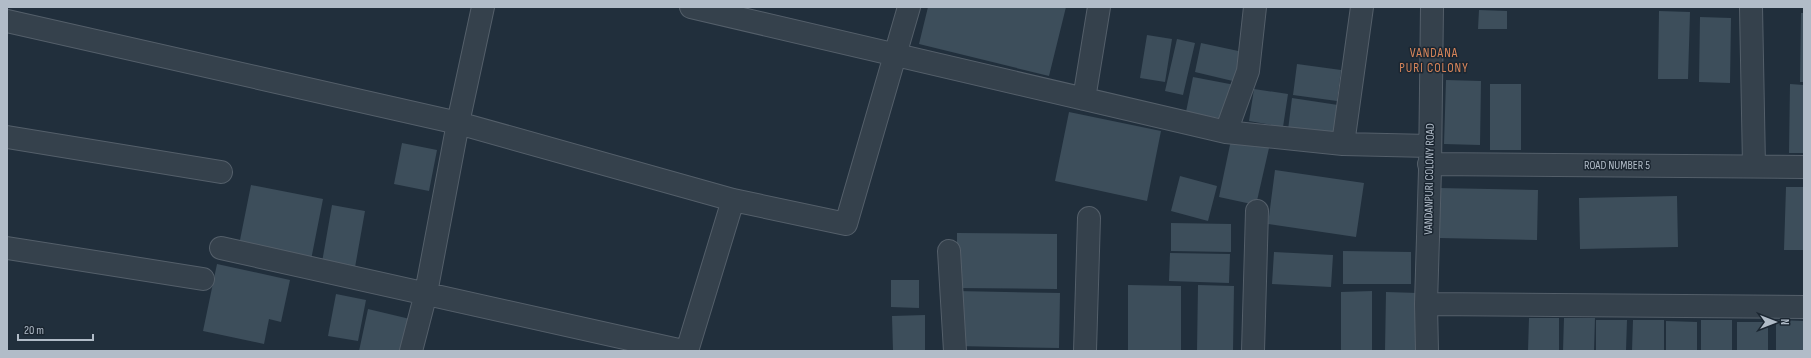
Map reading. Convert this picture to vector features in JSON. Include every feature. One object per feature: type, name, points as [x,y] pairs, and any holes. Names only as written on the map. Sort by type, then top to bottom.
[{"type":"street","points":[[411,351],[426,293],[458,123],[484,7]]},
{"type":"street","name":"ROAD NUMBER 5","points":[[691,7],[1226,132],[1430,155],[1804,167]]},
{"type":"street","points":[[7,21],[458,123],[733,200],[846,224],[909,7]]},
{"type":"street","points":[[1084,99],[1099,7]]},
{"type":"street","points":[[1226,132],[1248,71],[1255,7]]},
{"type":"street","points":[[1343,144],[1362,7]]},
{"type":"street","name":"VANDANPURI COLONY ROAD","points":[[1427,351],[1426,304],[1432,7]]},
{"type":"street","points":[[1751,7],[1754,166]]},
{"type":"street","points":[[7,137],[221,172]]},
{"type":"street","points":[[687,351],[733,200]]},
{"type":"street","points":[[1253,351],[1257,211]]},
{"type":"street","points":[[1085,351],[1089,218]]},
{"type":"street","points":[[7,248],[204,279]]},
{"type":"street","points":[[221,248],[683,351]]},
{"type":"street","points":[[949,251],[955,351]]},
{"type":"street","points":[[1426,304],[1804,307]]},
{"type":"building","points":[[928,7],[1066,7],[1049,76],[919,44]]},
{"type":"building","points":[[1479,10],[1507,11],[1507,29],[1478,29]]},
{"type":"building","points":[[1659,11],[1690,12],[1688,79],[1658,79]]},
{"type":"building","points":[[1801,13],[1804,13],[1804,82],[1800,82]]},
{"type":"building","points":[[1700,17],[1731,18],[1730,83],[1699,82]]},
{"type":"building","points":[[1147,35],[1172,39],[1165,82],[1140,78]]},
{"type":"building","points":[[1177,39],[1195,43],[1183,95],[1165,91]]},
{"type":"building","points":[[1201,43],[1243,52],[1237,82],[1195,72]]},
{"type":"building","points":[[1297,64],[1341,70],[1337,101],[1293,95]]},
{"type":"building","points":[[1193,77],[1235,85],[1229,120],[1186,112]]},
{"type":"building","points":[[1446,80],[1481,81],[1480,145],[1444,144]]},
{"type":"building","points":[[1490,84],[1521,84],[1521,150],[1490,150]]},
{"type":"building","points":[[1790,84],[1804,85],[1804,153],[1789,153]]},
{"type":"building","points":[[1254,89],[1288,94],[1283,127],[1249,121]]},
{"type":"building","points":[[1292,98],[1338,105],[1334,136],[1288,130]]},
{"type":"building","points":[[1069,112],[1161,131],[1147,201],[1055,181]]},
{"type":"building","points":[[1231,140],[1269,148],[1256,205],[1219,197]]},
{"type":"building","points":[[402,143],[437,150],[429,191],[394,184]]},
{"type":"building","points":[[1275,170],[1364,183],[1356,237],[1268,224]]},
{"type":"building","points":[[1180,176],[1217,186],[1208,221],[1171,211]]},
{"type":"building","points":[[251,185],[323,199],[311,260],[239,245]]},
{"type":"building","points":[[1786,187],[1804,187],[1804,250],[1784,250]]},
{"type":"building","points":[[1439,188],[1538,190],[1537,240],[1439,238]]},
{"type":"building","points":[[1677,196],[1678,247],[1580,249],[1579,198]]},
{"type":"building","points":[[332,205],[365,211],[354,273],[321,268]]},
{"type":"building","points":[[1171,223],[1231,224],[1231,252],[1171,251]]},
{"type":"building","points":[[957,233],[1057,234],[1057,289],[957,288]]},
{"type":"building","points":[[1343,251],[1411,252],[1411,284],[1343,284]]},
{"type":"building","points":[[1274,252],[1333,255],[1331,287],[1272,284]]},
{"type":"building","points":[[1170,253],[1230,254],[1229,283],[1169,281]]},
{"type":"building","points":[[217,264],[290,280],[281,322],[269,319],[264,344],[203,331]]},
{"type":"building","points":[[891,280],[919,280],[919,308],[891,307]]},
{"type":"building","points":[[1128,285],[1181,286],[1181,351],[1128,351]]},
{"type":"building","points":[[1198,285],[1234,286],[1233,351],[1197,351]]},
{"type":"building","points":[[956,291],[1060,293],[1059,348],[956,346]]},
{"type":"building","points":[[1372,291],[1372,351],[1341,351],[1341,292]]},
{"type":"building","points":[[1386,292],[1418,293],[1416,351],[1385,351]]},
{"type":"building","points":[[336,294],[366,300],[358,341],[328,336]]},
{"type":"building","points":[[368,309],[410,319],[403,351],[359,351]]},
{"type":"building","points":[[925,315],[925,351],[893,351],[892,316]]},
{"type":"building","points":[[1529,318],[1559,318],[1559,351],[1528,351]]},
{"type":"building","points":[[1564,318],[1595,318],[1594,351],[1563,351]]},
{"type":"building","points":[[1596,320],[1627,320],[1626,351],[1596,351]]},
{"type":"building","points":[[1633,320],[1664,320],[1664,351],[1632,351]]},
{"type":"building","points":[[1701,320],[1732,320],[1732,351],[1701,351]]},
{"type":"building","points":[[1776,320],[1804,321],[1804,351],[1776,351]]},
{"type":"building","points":[[1666,321],[1697,322],[1697,351],[1666,351]]},
{"type":"building","points":[[1737,322],[1768,322],[1768,351],[1737,351]]},
{"type":"district","name":"VANDANA PURI COLONY","points":[[1434,60]]}]
